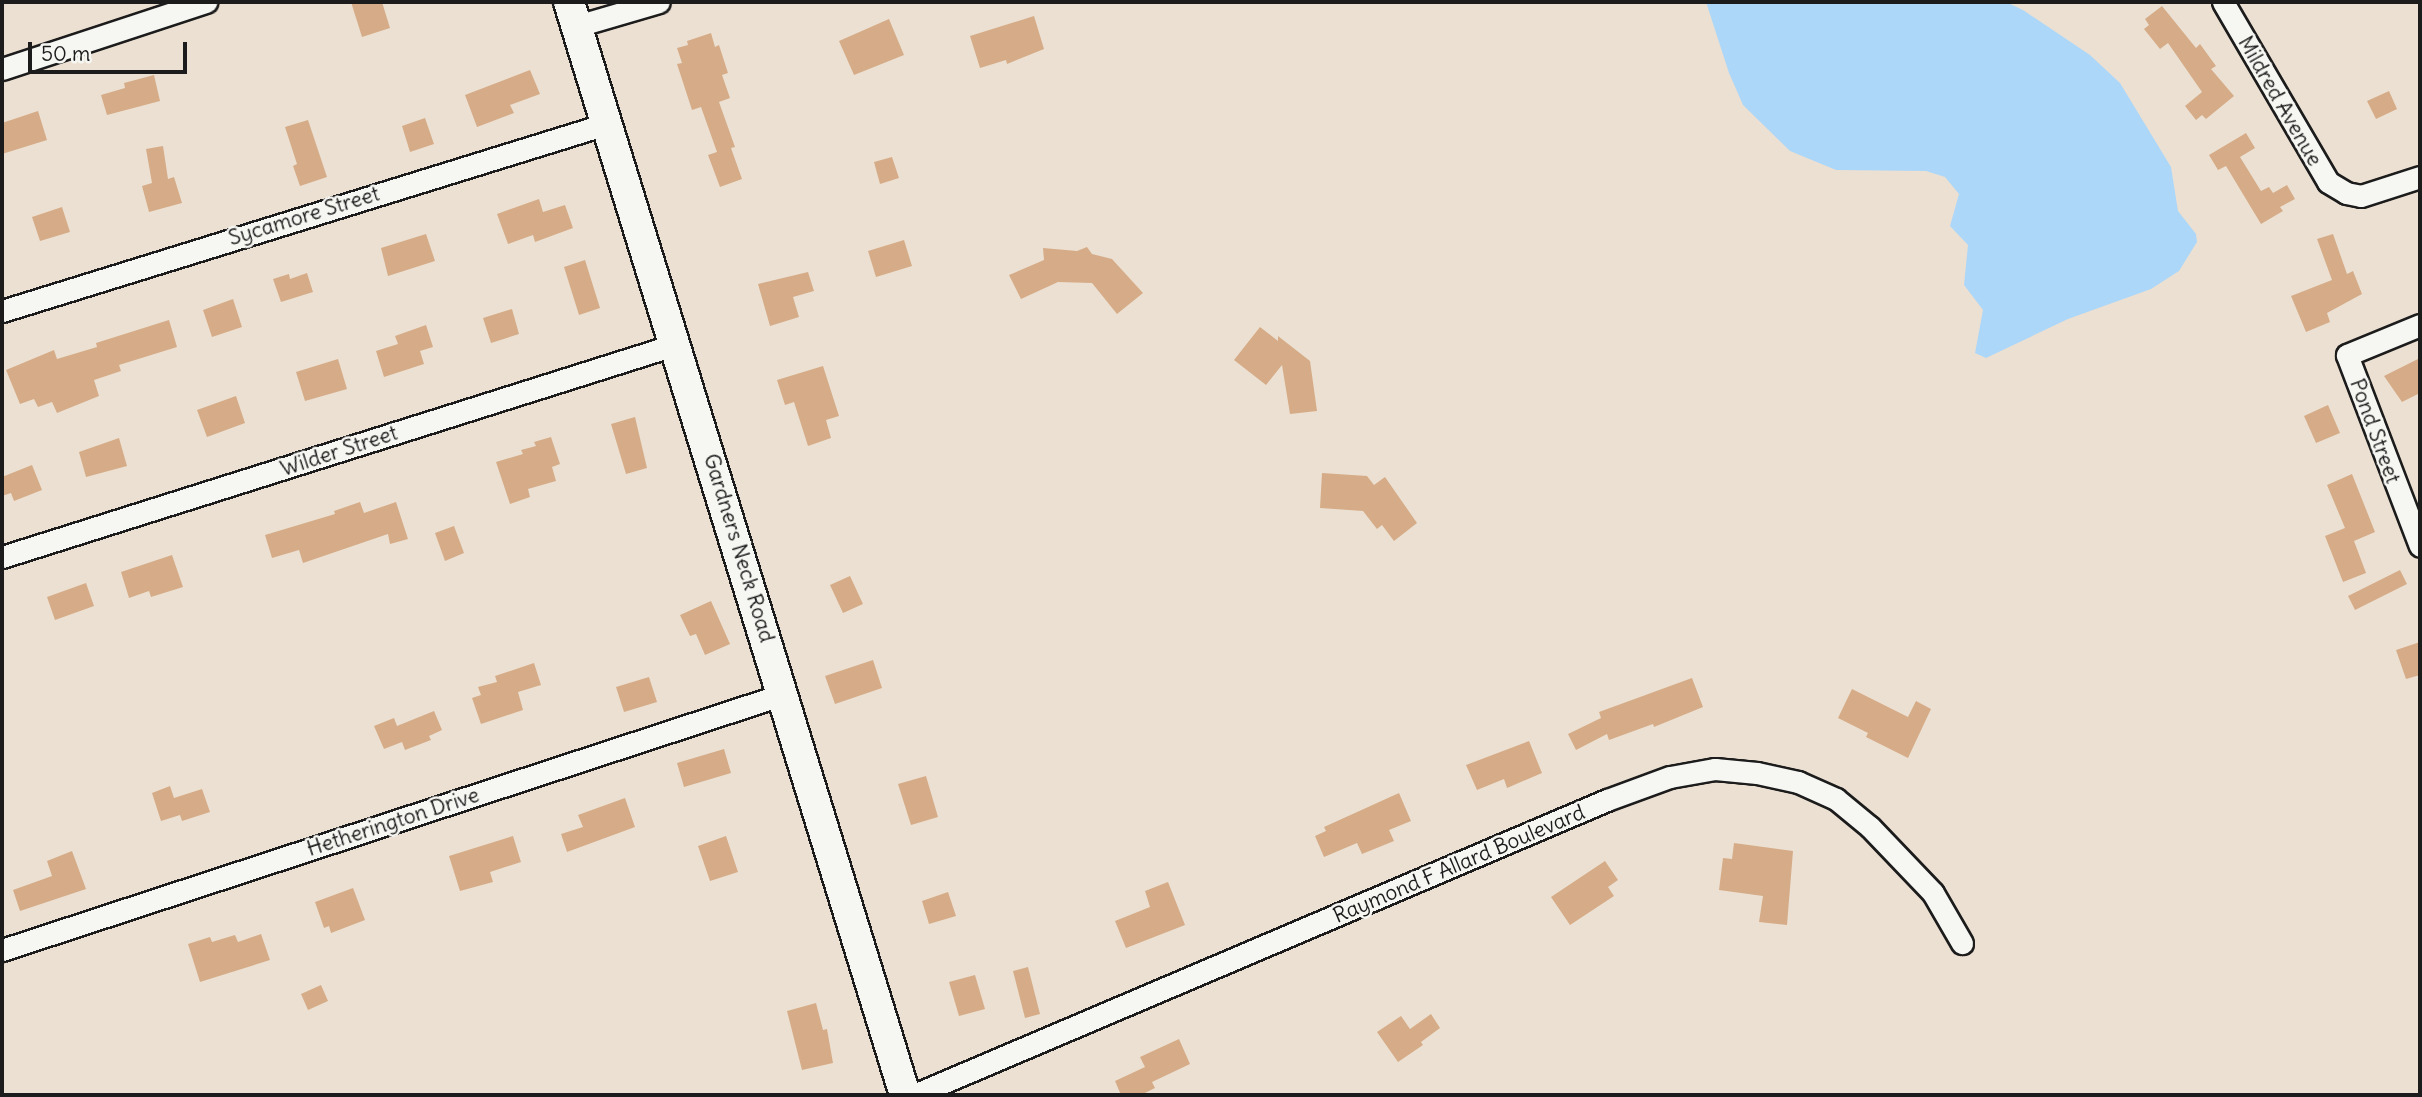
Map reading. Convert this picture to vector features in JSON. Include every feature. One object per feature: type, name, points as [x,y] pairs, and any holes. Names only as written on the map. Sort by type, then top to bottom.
[{"type":"street","points":[[2,68],[206,2]]},
{"type":"street","points":[[573,14],[659,2]]},
{"type":"street","name":"Mildred Avenue","points":[[2223,2],[2328,183],[2346,194],[2361,196],[2378,193],[2420,177]]},
{"type":"street","name":"Gardners Neck Road","points":[[573,14],[677,344],[905,1095]]},
{"type":"street","name":"Sycamore Street","points":[[2,311],[606,124]]},
{"type":"street","name":"Pond Street","points":[[2420,325],[2347,355],[2420,546]]},
{"type":"street","name":"Wilder Street","points":[[2,556],[677,344]]},
{"type":"street","name":"Hetherington Drive","points":[[2,950],[784,694]]},
{"type":"street","name":"Raymond F Allard Boulevard","points":[[914,1095],[1607,800],[1671,778],[1715,769],[1784,779],[1836,799],[1870,827],[1933,893],[1946,910],[1962,943]]},
{"type":"water","points":[[1706,2],[2006,2],[2023,10],[2090,55],[2120,83],[2171,167],[2178,211],[2196,234],[2197,242],[2179,271],[2151,289],[2068,319],[1986,358],[1975,353],[1983,310],[1964,285],[1968,245],[1950,226],[1959,194],[1945,177],[1926,171],[1836,170],[1790,151],[1743,105],[1729,73]]},
{"type":"building","points":[[351,2],[382,2],[390,28],[362,37]]},
{"type":"building","points":[[2162,6],[2196,48],[2200,44],[2216,66],[2211,69],[2234,96],[2206,119],[2202,115],[2196,120],[2185,106],[2202,92],[2168,43],[2160,49],[2144,29],[2149,25],[2145,19]]},
{"type":"building","points":[[1034,16],[1044,49],[1007,64],[1006,60],[980,68],[970,36]]},
{"type":"building","points":[[889,19],[904,55],[854,75],[839,41]]},
{"type":"building","points":[[711,33],[715,47],[719,45],[728,73],[722,75],[730,98],[719,102],[735,147],[731,148],[742,179],[720,187],[708,155],[717,152],[701,107],[692,110],[677,64],[682,63],[677,48],[688,45],[687,41]]},
{"type":"building","points":[[530,70],[540,94],[510,105],[514,113],[477,127],[465,95]]},
{"type":"building","points":[[154,75],[160,101],[107,115],[101,95],[125,88],[124,83]]},
{"type":"building","points":[[2389,91],[2397,109],[2376,119],[2367,101]]},
{"type":"building","points":[[38,111],[47,140],[2,154],[2,123]]},
{"type":"building","points":[[425,118],[434,144],[410,152],[402,126]]},
{"type":"building","points":[[308,120],[327,177],[300,186],[293,166],[297,164],[285,127]]},
{"type":"building","points":[[2246,133],[2255,148],[2240,157],[2261,191],[2269,187],[2273,193],[2287,185],[2295,199],[2280,207],[2283,211],[2261,224],[2226,166],[2218,170],[2209,155]]},
{"type":"building","points":[[163,146],[168,179],[174,177],[182,203],[149,212],[142,186],[152,183],[146,149]]},
{"type":"building","points":[[892,157],[899,178],[880,184],[874,162]]},
{"type":"building","points":[[539,199],[543,212],[565,205],[573,228],[535,242],[533,235],[508,244],[497,214]]},
{"type":"building","points":[[62,207],[70,232],[40,241],[32,217]]},
{"type":"building","points":[[426,234],[435,261],[388,276],[381,248]]},
{"type":"building","points":[[2333,234],[2347,274],[2353,271],[2362,294],[2327,313],[2330,322],[2306,332],[2291,296],[2332,280],[2317,239]]},
{"type":"building","points":[[904,240],[912,266],[876,277],[868,251]]},
{"type":"building","points":[[1087,247],[1092,254],[1112,259],[1143,293],[1117,314],[1092,283],[1058,282],[1021,299],[1009,275],[1044,260],[1043,248],[1077,251]]},
{"type":"building","points":[[585,260],[600,308],[579,315],[564,267]]},
{"type":"building","points":[[808,272],[814,291],[793,297],[799,317],[770,326],[758,284]]},
{"type":"building","points":[[307,273],[313,292],[281,302],[273,279],[289,274],[290,279]]},
{"type":"building","points":[[233,299],[242,327],[212,337],[203,310]]},
{"type":"building","points":[[512,309],[519,334],[491,343],[483,318]]},
{"type":"building","points":[[169,320],[177,347],[119,365],[121,371],[94,380],[99,396],[57,413],[52,402],[38,407],[34,399],[20,404],[6,370],[54,350],[57,359],[97,347],[96,343]]},
{"type":"building","points":[[426,325],[433,347],[420,351],[424,364],[384,377],[376,351],[398,344],[395,336]]},
{"type":"building","points":[[1260,327],[1278,341],[1278,336],[1310,361],[1317,411],[1290,414],[1282,365],[1266,385],[1234,360]]},
{"type":"building","points":[[2420,358],[2420,393],[2402,402],[2384,376]]},
{"type":"building","points":[[338,359],[347,389],[305,401],[296,372]]},
{"type":"building","points":[[823,366],[839,416],[826,420],[831,438],[808,446],[794,402],[785,405],[777,380]]},
{"type":"building","points":[[236,396],[245,423],[207,437],[197,410]]},
{"type":"building","points":[[2328,405],[2340,433],[2316,443],[2304,416]]},
{"type":"building","points":[[635,417],[647,468],[626,474],[611,424]]},
{"type":"building","points":[[551,437],[560,464],[552,467],[556,481],[528,489],[530,497],[510,504],[496,462],[523,454],[521,450],[536,446],[534,442]]},
{"type":"building","points":[[119,438],[127,466],[86,477],[79,452]]},
{"type":"building","points":[[32,465],[42,490],[14,501],[11,493],[2,496],[2,477]]},
{"type":"building","points":[[1322,473],[1367,476],[1374,485],[1385,477],[1417,523],[1394,541],[1382,525],[1377,529],[1363,511],[1320,508]]},
{"type":"building","points":[[2352,474],[2375,532],[2354,541],[2366,573],[2343,582],[2325,536],[2345,528],[2327,485]]},
{"type":"building","points":[[360,502],[364,513],[396,502],[408,539],[390,544],[388,534],[303,563],[299,550],[272,558],[265,535],[335,514],[334,511]]},
{"type":"building","points":[[454,526],[464,553],[445,561],[435,533]]},
{"type":"building","points":[[172,555],[183,587],[151,597],[149,591],[129,598],[121,572]]},
{"type":"building","points":[[2400,570],[2407,584],[2355,610],[2348,596]]},
{"type":"building","points":[[850,576],[863,604],[843,613],[830,585]]},
{"type":"building","points":[[86,583],[94,606],[55,620],[47,597]]},
{"type":"building","points":[[711,601],[730,644],[705,655],[696,634],[690,636],[680,615]]},
{"type":"building","points":[[2420,642],[2420,675],[2406,679],[2396,650]]},
{"type":"building","points":[[873,660],[882,688],[835,704],[825,676]]},
{"type":"building","points":[[534,663],[541,685],[518,692],[523,710],[481,724],[472,698],[481,695],[478,687],[497,682],[495,676]]},
{"type":"building","points":[[649,677],[657,702],[624,712],[616,687]]},
{"type":"building","points":[[1692,678],[1703,707],[1654,727],[1653,724],[1609,740],[1607,734],[1576,750],[1568,734],[1601,718],[1599,712]]},
{"type":"building","points":[[1852,689],[1908,717],[1916,701],[1931,709],[1908,758],[1866,737],[1868,733],[1838,718]]},
{"type":"building","points":[[434,711],[442,730],[429,736],[431,740],[405,750],[402,742],[384,749],[374,726],[394,718],[397,726]]},
{"type":"building","points":[[1529,741],[1542,773],[1507,788],[1504,779],[1477,790],[1466,765]]},
{"type":"building","points":[[724,749],[731,773],[684,787],[677,763]]},
{"type":"building","points":[[926,776],[938,817],[911,825],[898,784]]},
{"type":"building","points":[[170,786],[174,798],[202,789],[210,812],[182,821],[180,815],[161,821],[152,793]]},
{"type":"building","points":[[1399,793],[1411,821],[1389,830],[1394,841],[1362,854],[1357,843],[1324,857],[1315,836],[1326,831],[1324,827]]},
{"type":"building","points":[[625,798],[635,827],[567,852],[561,834],[583,827],[578,815]]},
{"type":"building","points":[[513,836],[521,862],[490,872],[493,882],[460,891],[449,856]]},
{"type":"building","points":[[726,836],[738,872],[710,881],[698,846]]},
{"type":"building","points":[[1734,843],[1793,851],[1787,925],[1759,922],[1763,896],[1719,890],[1723,858],[1732,859]]},
{"type":"building","points":[[72,851],[86,889],[20,911],[13,890],[52,876],[47,861]]},
{"type":"building","points":[[1605,861],[1618,880],[1608,887],[1614,896],[1570,925],[1551,897]]},
{"type":"building","points":[[1168,882],[1185,925],[1126,948],[1115,921],[1150,907],[1145,891]]},
{"type":"building","points":[[353,888],[365,920],[331,933],[329,926],[324,928],[315,902]]},
{"type":"building","points":[[948,892],[956,916],[929,924],[922,901]]},
{"type":"building","points":[[261,934],[270,960],[200,982],[188,944],[210,937],[212,942],[235,935],[238,942]]},
{"type":"building","points":[[1028,967],[1040,1014],[1025,1018],[1013,971]]},
{"type":"building","points":[[975,975],[985,1009],[959,1016],[949,982]]},
{"type":"building","points":[[321,985],[328,1001],[308,1010],[301,994]]},
{"type":"building","points":[[816,1003],[823,1030],[827,1029],[833,1063],[802,1070],[787,1011]]},
{"type":"building","points":[[1431,1014],[1440,1028],[1421,1042],[1423,1045],[1398,1062],[1377,1032],[1401,1016],[1410,1029]]},
{"type":"building","points":[[1179,1039],[1190,1064],[1152,1082],[1155,1088],[1141,1095],[1121,1095],[1115,1081],[1145,1067],[1140,1057]]}]
